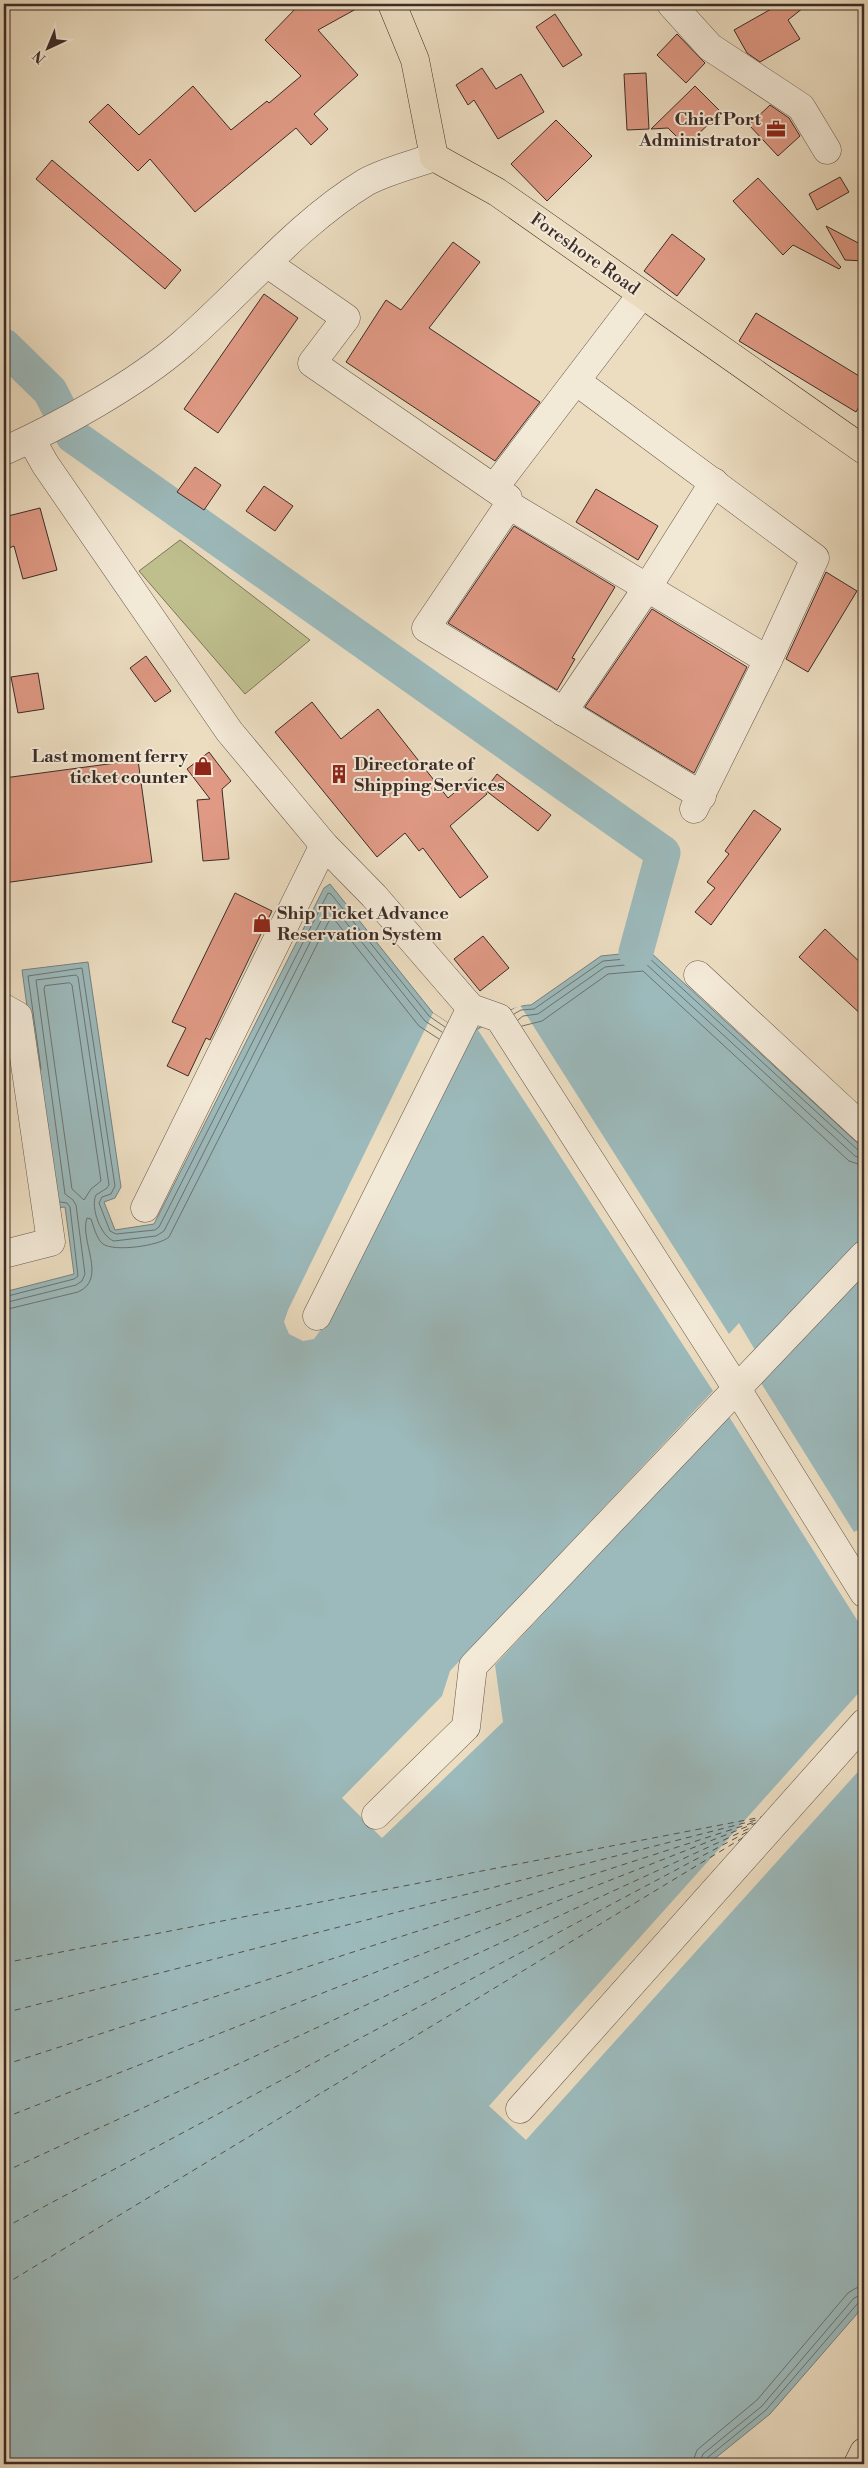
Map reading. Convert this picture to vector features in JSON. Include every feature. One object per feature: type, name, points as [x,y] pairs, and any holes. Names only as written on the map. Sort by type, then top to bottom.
[{"type":"main road","points":[[392,4],[414,60],[434,158]]},
{"type":"main road","name":"Foreshore Road","points":[[434,158],[497,192],[864,450]]},
{"type":"main road","points":[[858,2464],[864,2452]]},
{"type":"street","points":[[671,4],[710,47],[801,107],[827,150]]},
{"type":"street","points":[[4,451],[39,434],[135,378],[180,346],[330,206],[368,181],[434,158]]},
{"type":"street","points":[[268,264],[346,318],[312,363],[502,496],[647,588],[768,660]]},
{"type":"street","points":[[576,381],[815,558],[768,660],[698,803],[563,712],[426,628],[502,496],[576,381],[642,294]]},
{"type":"street","points":[[39,434],[45,464],[229,731],[324,845],[374,896],[471,1008],[499,1018],[737,1389],[864,1593]]},
{"type":"street","points":[[563,712],[647,588],[714,482]]},
{"type":"street","points":[[145,1208],[324,845]]},
{"type":"street","points":[[698,974],[864,1129]]},
{"type":"street","points":[[4,1008],[18,1016],[51,1242],[4,1254]]},
{"type":"street","points":[[317,1316],[471,1008]]},
{"type":"street","points":[[376,1815],[466,1727],[473,1666],[864,1255]]},
{"type":"street","points":[[520,2109],[864,1723]]},
{"type":"green space","points":[[180,540],[310,640],[245,694],[139,571]]},
{"type":"water","points":[[330,884],[433,1013],[465,1034],[506,1012],[531,1005],[601,956],[649,951],[864,1149],[864,2303],[856,2315],[770,2414],[708,2464],[4,2464],[4,1292],[74,1274],[65,1207],[55,1208],[22,970],[88,962],[121,1187],[115,1198],[104,1202],[115,1230],[154,1224],[324,888]]},
{"type":"pier","points":[[520,1005],[729,1334],[739,1323],[755,1350],[864,1238],[864,1273],[761,1383],[854,1532],[864,1527],[864,1631],[728,1415],[495,1665],[503,1722],[382,1838],[342,1798],[442,1696],[450,1671],[713,1391],[478,1030]]},
{"type":"pier","points":[[433,1013],[465,1034],[322,1328],[314,1339],[303,1341],[289,1334],[284,1322],[288,1310]]},
{"type":"pier","points":[[864,1687],[864,1765],[526,2140],[489,2106]]},
{"type":"building","points":[[300,4],[365,4],[318,30],[358,75],[314,114],[328,129],[311,145],[296,128],[195,212],[150,159],[138,171],[89,122],[108,104],[139,135],[193,86],[231,130],[267,101],[269,103],[301,76],[265,40]]},
{"type":"building","points":[[780,4],[808,4],[788,20],[800,39],[760,62],[747,53],[734,30]]},
{"type":"building","points":[[555,14],[582,55],[563,67],[536,27]]},
{"type":"building","points":[[677,34],[705,63],[686,83],[657,55]]},
{"type":"building","points":[[482,68],[496,89],[521,74],[544,112],[498,139],[474,100],[468,105],[456,85]]},
{"type":"building","points":[[646,73],[649,129],[627,130],[624,74]]},
{"type":"building","points":[[695,86],[721,112],[686,146],[668,128],[651,129]]},
{"type":"building","name":"Chief Port Administrator","points":[[770,105],[789,118],[800,136],[778,156],[749,125]]},
{"type":"building","points":[[556,120],[592,156],[547,201],[511,164]]},
{"type":"building","points":[[52,160],[181,270],[165,289],[36,179]]},
{"type":"building","points":[[840,177],[849,192],[817,210],[809,194]]},
{"type":"building","points":[[758,178],[841,267],[839,269],[793,245],[783,255],[733,201]]},
{"type":"building","points":[[826,226],[864,246],[864,261],[845,260]]},
{"type":"building","points":[[672,234],[705,259],[677,296],[644,271]]},
{"type":"building","points":[[453,242],[480,262],[429,328],[540,402],[495,461],[346,362],[386,300],[401,310]]},
{"type":"building","points":[[264,294],[298,318],[218,433],[184,409]]},
{"type":"building","points":[[756,313],[864,379],[864,398],[856,412],[739,341]]},
{"type":"building","points":[[195,467],[221,485],[204,510],[177,492]]},
{"type":"building","points":[[264,486],[293,506],[275,531],[246,511]]},
{"type":"building","points":[[596,489],[658,526],[638,560],[576,522]]},
{"type":"building","points":[[40,508],[57,570],[23,579],[14,546],[4,550],[4,517]]},
{"type":"building","points":[[514,526],[615,587],[572,658],[575,659],[557,690],[448,623]]},
{"type":"building","points":[[826,572],[857,591],[808,672],[786,659]]},
{"type":"building","points":[[652,609],[747,667],[694,773],[585,707]]},
{"type":"building","points":[[146,656],[171,691],[155,702],[130,668]]},
{"type":"building","points":[[38,673],[44,709],[18,713],[11,677]]},
{"type":"building","points":[[312,702],[341,739],[378,709],[448,798],[473,777],[487,794],[450,826],[488,877],[460,898],[423,848],[419,851],[405,833],[377,857],[275,732]]},
{"type":"building","points":[[209,752],[231,781],[222,789],[229,859],[203,861],[197,800],[210,799],[187,769]]},
{"type":"building","points":[[138,760],[152,862],[4,883],[4,778]]},
{"type":"building","points":[[497,774],[551,815],[538,831],[485,790]]},
{"type":"building","points":[[754,810],[781,829],[711,925],[695,912],[715,888],[707,882],[729,854],[725,851]]},
{"type":"building","points":[[235,893],[272,911],[210,1040],[206,1038],[188,1076],[167,1066],[186,1028],[172,1022]]},
{"type":"building","points":[[825,929],[864,966],[864,1017],[799,957]]},
{"type":"building","points":[[483,936],[509,968],[480,991],[454,959]]},
{"type":"waterway","points":[[4,346],[50,391],[73,436],[663,853],[636,952]]},
{"type":"ferry route","points":[[4,1963],[762,1817]]},
{"type":"ferry route","points":[[4,2013],[760,1819]]},
{"type":"ferry route","points":[[4,2065],[758,1821]]},
{"type":"ferry route","points":[[4,2118],[756,1823]]},
{"type":"ferry route","points":[[4,2172],[752,1827]]},
{"type":"ferry route","points":[[4,2228],[749,1831]]},
{"type":"ferry route","points":[[4,2285],[744,1837]]},
{"type":"place","name":"Chief Port Administrator","points":[[776,129]]},
{"type":"place","name":"Last moment ferry ticket counter","points":[[203,766]]},
{"type":"place","name":"Directorate of Shipping Services","points":[[339,774]]},
{"type":"place","name":"Ship Ticket Advance Reservation System","points":[[262,923]]}]
